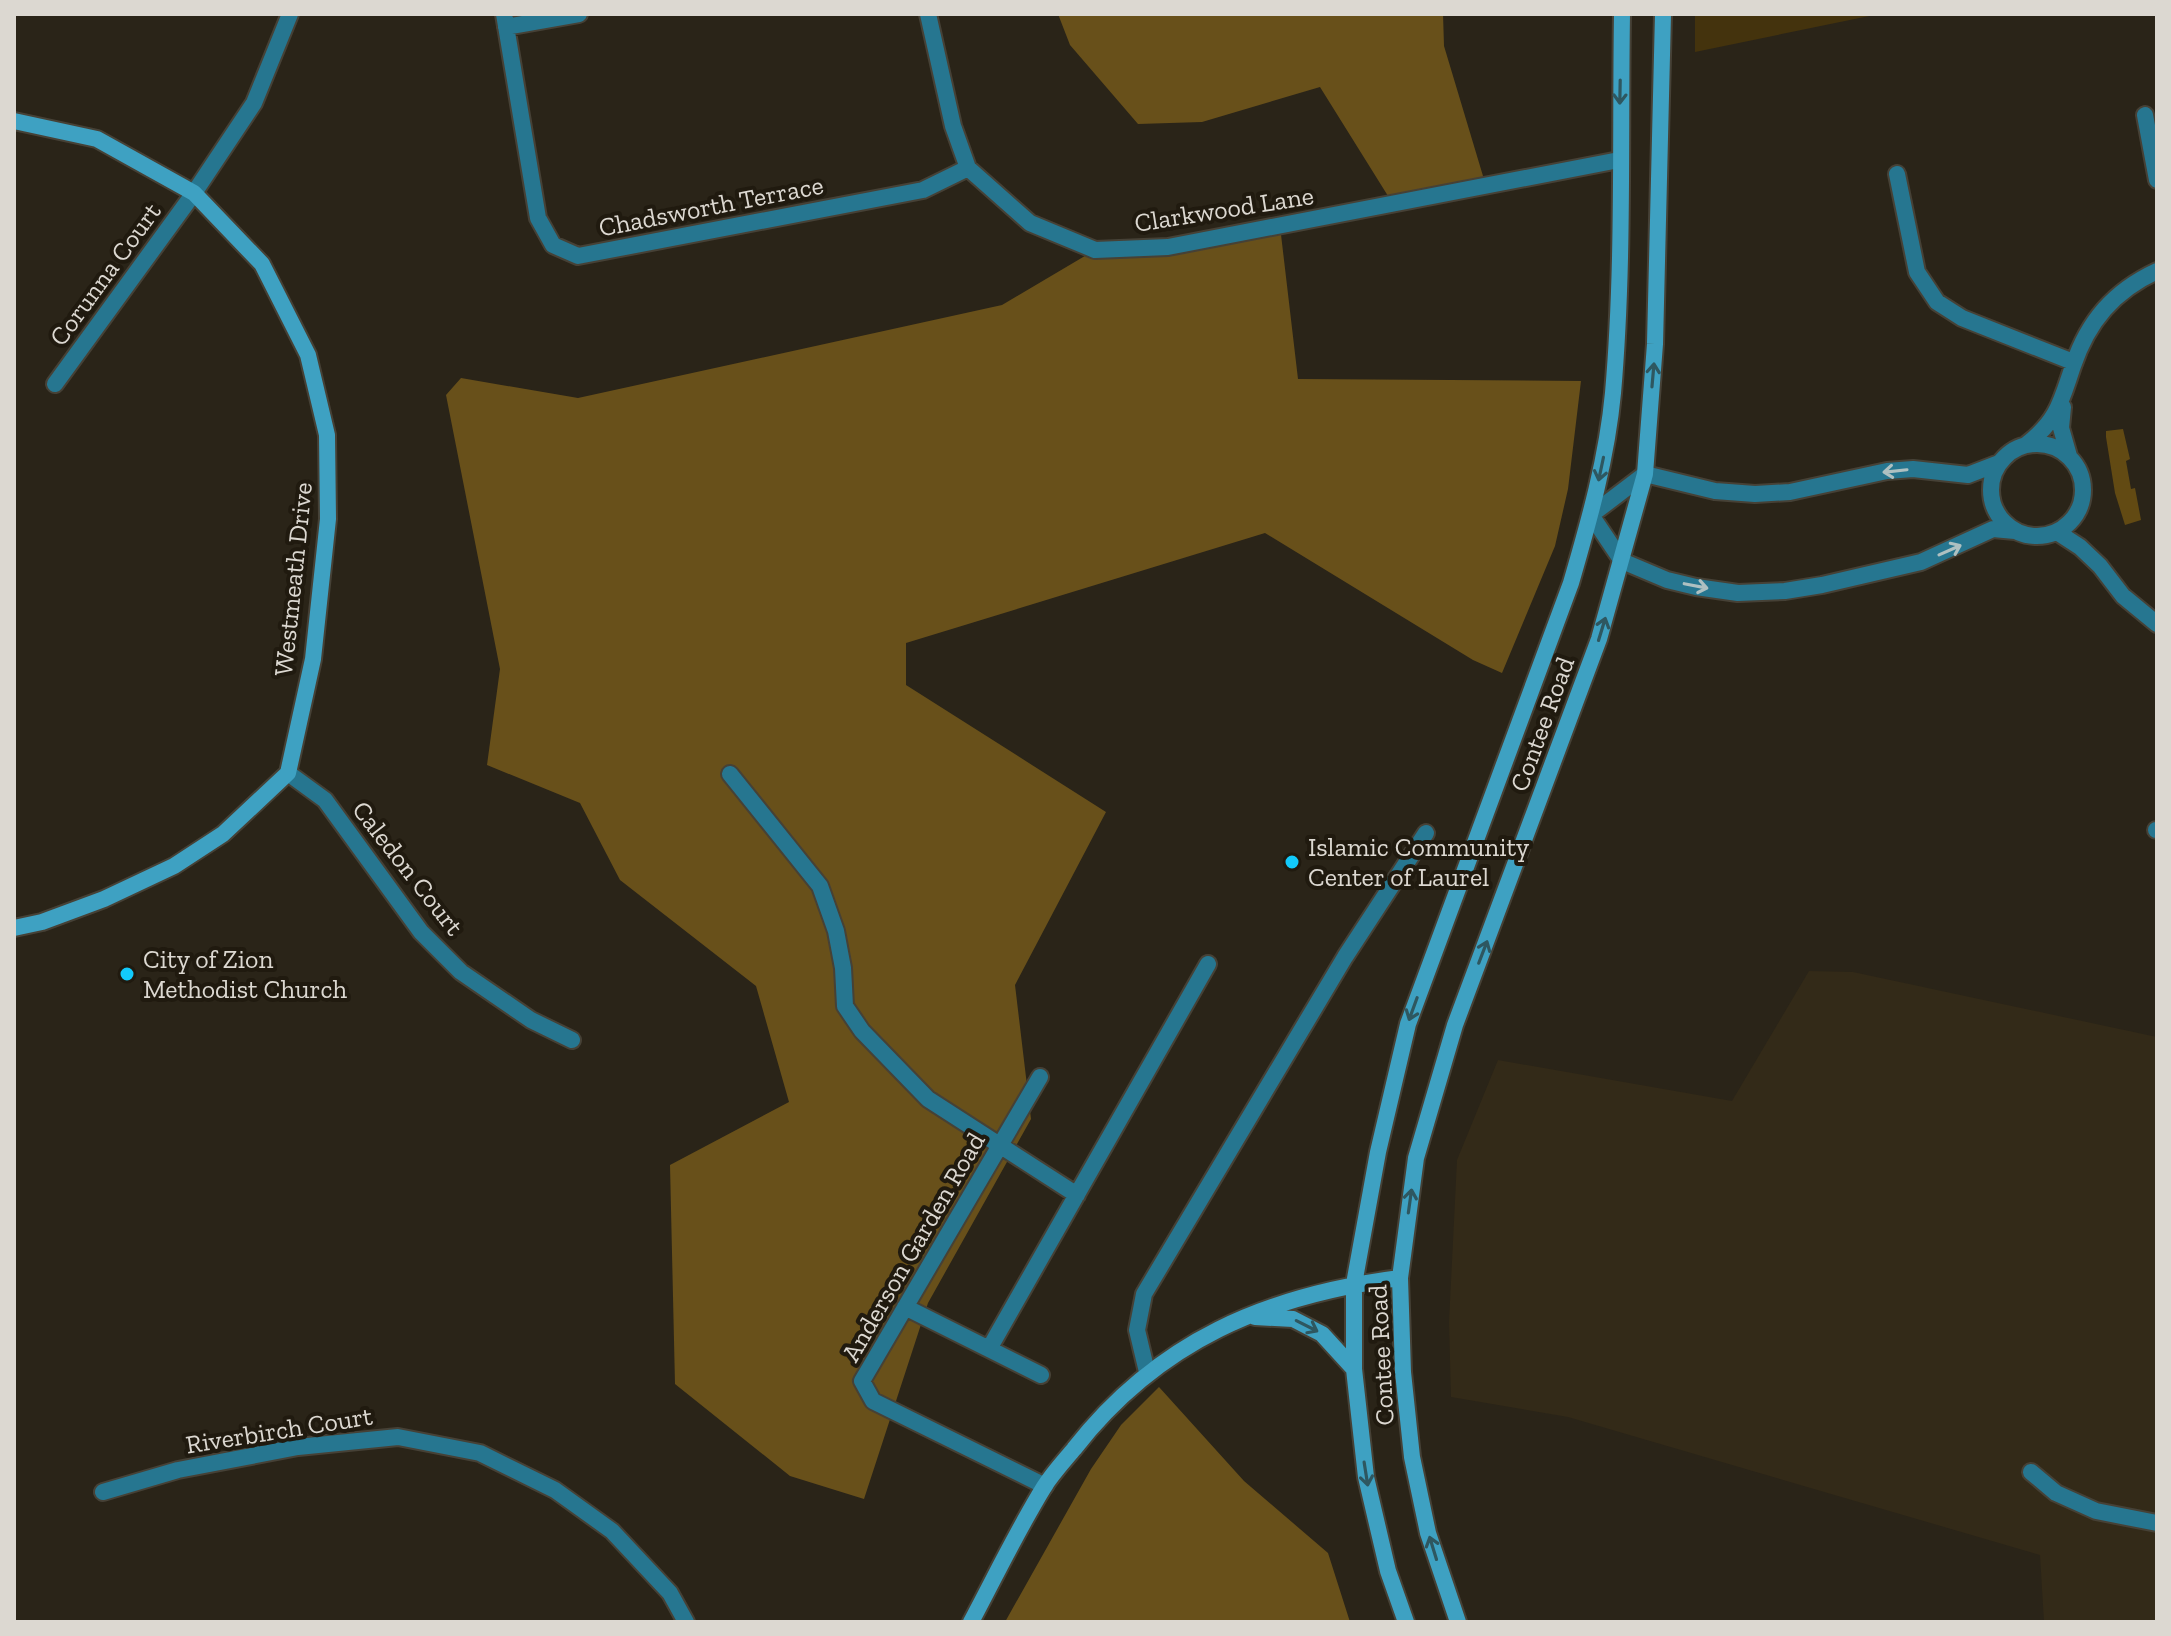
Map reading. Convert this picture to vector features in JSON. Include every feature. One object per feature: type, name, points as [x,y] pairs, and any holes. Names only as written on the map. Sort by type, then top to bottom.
[{"type":"street","name":"Corunna Court","points":[[55,384],[194,193],[254,103],[290,14]]},
{"type":"street","points":[[505,20],[579,14]]},
{"type":"street","name":"Clarkwood Lane","points":[[928,14],[953,126],[968,168],[1030,223],[1095,250],[1168,247],[1619,160]]},
{"type":"street","name":"Contee Road","points":[[1406,1622],[1388,1571],[1366,1477],[1354,1369],[1354,1284],[1378,1152],[1408,1024],[1571,583],[1591,515],[1613,394],[1619,308],[1622,14]]},
{"type":"street","name":"Contee Road","points":[[1458,1622],[1428,1533],[1412,1457],[1403,1372],[1400,1278],[1416,1158],[1455,1025],[1599,639],[1645,474],[1655,344],[1663,14]]},
{"type":"street","name":"Chadsworth Terrace","points":[[505,20],[538,218],[553,245],[578,256],[923,190],[968,168]]},
{"type":"street","points":[[2145,115],[2157,180]]},
{"type":"street","name":"Westmeath Drive","points":[[14,121],[97,139],[194,193],[262,264],[308,355],[327,435],[328,519],[313,659],[288,773]]},
{"type":"street","points":[[1897,174],[1917,272],[1937,302],[1962,318],[2073,362]]},
{"type":"street","points":[[2015,531],[2002,521],[1990,493],[1992,477],[1999,463],[2010,452],[2043,432],[2055,417],[2073,362],[2089,330],[2109,302],[2157,271]]},
{"type":"street","points":[[1999,463],[1968,475],[1913,469],[1887,471],[1790,492],[1755,494],[1715,491],[1645,474],[1591,515],[1622,561],[1667,580],[1738,593],[1785,591],[1921,562],[1993,529],[2043,536],[2057,532],[2073,519],[2083,494],[2077,467],[2069,456],[2061,428],[2063,396]]},
{"type":"street","points":[[2027,444],[2042,444],[2069,456]]},
{"type":"street","points":[[2073,519],[2080,547]]},
{"type":"street","points":[[2057,532],[2080,547],[2100,566],[2123,596],[2157,624]]},
{"type":"street","points":[[14,928],[42,922],[104,899],[174,866],[223,834],[288,773]]},
{"type":"street","name":"Caledon Court","points":[[288,773],[325,800],[421,932],[461,972],[531,1020],[572,1040]]},
{"type":"street","points":[[730,774],[820,886],[836,931],[843,968],[845,1006],[862,1031],[928,1099],[1077,1195]]},
{"type":"street","points":[[1147,1372],[1137,1330],[1144,1294],[1345,957],[1426,833]]},
{"type":"street","points":[[989,1349],[1208,964]]},
{"type":"street","name":"Anderson Garden Road","points":[[1040,1077],[862,1381],[873,1401],[1045,1486]]},
{"type":"street","points":[[971,1622],[1045,1486],[1093,1424],[1147,1372],[1204,1336],[1244,1317],[1354,1284],[1400,1278]]},
{"type":"street","points":[[905,1307],[1041,1375]]},
{"type":"street","points":[[1244,1317],[1293,1319],[1322,1334],[1354,1369]]},
{"type":"street","name":"Riverbirch Court","points":[[103,1492],[178,1470],[298,1447],[398,1437],[480,1453],[555,1490],[612,1531],[670,1593],[686,1622]]},
{"type":"street","points":[[2031,1472],[2056,1493],[2096,1511],[2157,1523]]},
{"type":"shaded area","points":[[1058,14],[1443,14],[1444,46],[1486,186],[1393,204],[1320,87],[1202,122],[1138,124],[1070,45]]},
{"type":"shaded area","points":[[1695,14],[1879,14],[1695,52]]},
{"type":"shaded area","points":[[1280,226],[1298,379],[1581,381],[1568,489],[1555,546],[1502,673],[1473,660],[1265,533],[906,643],[906,685],[1106,812],[1015,985],[1031,1119],[928,1303],[864,1499],[790,1476],[675,1384],[670,1165],[789,1102],[756,986],[620,880],[580,803],[487,765],[500,669],[446,395],[461,378],[578,398],[1002,305],[1095,250]]},
{"type":"shaded area","points":[[2123,429],[2130,459],[2126,461],[2131,489],[2135,488],[2141,520],[2125,525],[2115,493],[2106,437],[2106,431]]},
{"type":"shaded area","points":[[1809,971],[1853,972],[2157,1037],[2157,1622],[2044,1622],[2040,1555],[1568,1417],[1451,1397],[1449,1322],[1457,1160],[1498,1060],[1732,1101]]},
{"type":"shaded area","points":[[1159,1387],[1244,1481],[1328,1553],[1350,1622],[1005,1622],[1091,1469],[1121,1425]]},
{"type":"place","name":"Islamic Community Center of Laurel","points":[[1292,862]]},
{"type":"place","name":"City of Zion Methodist Church","points":[[127,974]]}]
